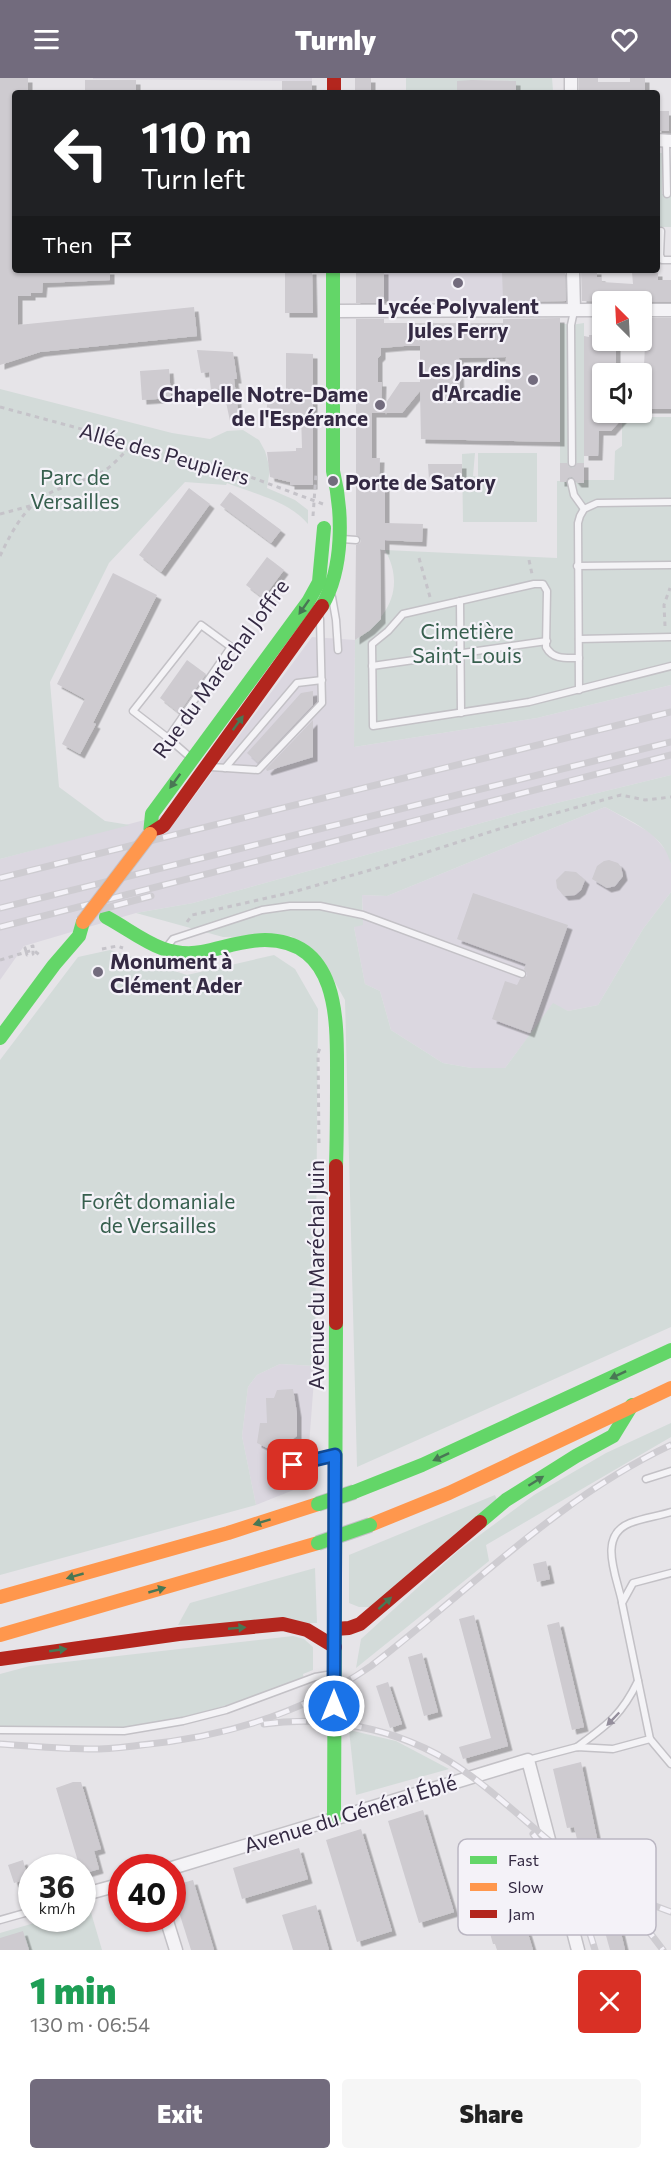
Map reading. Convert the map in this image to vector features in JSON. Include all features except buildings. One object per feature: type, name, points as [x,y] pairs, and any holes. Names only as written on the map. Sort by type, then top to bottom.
[{"type":"main road","name":"Rue du Maréchal Joffre","points":[[330,539],[338,486],[333,471],[333,273]]},
{"type":"main road","name":"Rue du Maréchal Joffre","points":[[82,922],[150,834],[164,825],[318,612],[324,586],[336,562],[321,503],[333,471]]},
{"type":"main road","name":"Rue du Maréchal Joffre","points":[[150,834],[152,814],[308,602],[324,586]]},
{"type":"main road","name":"Avenue du Maréchal Juin","points":[[106,917],[142,940],[181,953],[198,952],[257,940],[286,943],[308,953],[321,968],[330,984],[337,1025],[334,1819]]},
{"type":"main road","points":[[0,1021],[60,940],[82,922]]},
{"type":"main road","points":[[0,1038],[79,936],[82,922]]},
{"type":"main road","points":[[0,1597],[228,1533],[354,1492],[422,1465],[671,1350]]},
{"type":"main road","points":[[0,1635],[318,1543],[370,1525],[449,1493],[671,1388]]},
{"type":"main road","points":[[335,1629],[360,1624],[506,1500],[576,1456],[613,1437],[632,1405]]},
{"type":"main road","points":[[0,1659],[179,1634],[283,1624],[307,1630],[335,1647]]},
{"type":"street","points":[[573,273],[574,310]]},
{"type":"street","points":[[334,311],[592,310]]},
{"type":"street","points":[[652,310],[671,310]]},
{"type":"street","points":[[528,1760],[549,1839]]},
{"type":"street","name":"Avenue du Général Éblé","points":[[186,1864],[528,1760]]},
{"type":"street","points":[[170,1932],[176,1950]]},
{"type":"street","points":[[574,1935],[578,1950]]},
{"type":"lane","points":[[665,140],[667,194]]},
{"type":"lane","points":[[661,231],[660,255],[662,260],[671,260]]},
{"type":"lane","points":[[572,463],[571,325],[574,310]]},
{"type":"lane","points":[[571,482],[574,495],[584,509]]},
{"type":"lane","points":[[579,690],[577,566],[580,516],[584,509],[597,503],[671,502]]},
{"type":"lane","points":[[330,539],[356,540]]},
{"type":"lane","points":[[577,566],[671,565]]},
{"type":"lane","points":[[579,658],[558,657],[552,655],[546,647],[547,591],[543,584],[403,614],[372,644],[373,726],[529,702],[671,666]]},
{"type":"lane","points":[[324,586],[336,620],[338,650]]},
{"type":"lane","points":[[460,601],[461,713]]},
{"type":"lane","points":[[207,766],[258,770],[322,703],[321,622],[318,612]]},
{"type":"lane","points":[[168,738],[231,647],[201,625],[133,711],[192,758],[195,782]]},
{"type":"lane","points":[[579,639],[668,637]]},
{"type":"lane","points":[[372,666],[547,641]]},
{"type":"lane","points":[[225,768],[297,683],[322,680]]},
{"type":"lane","points":[[192,758],[215,754]]},
{"type":"lane","points":[[166,948],[173,939],[251,913],[290,906],[320,906],[363,915],[522,974]]},
{"type":"lane","points":[[277,1468],[335,1455]]},
{"type":"lane","points":[[646,1479],[671,1472]]},
{"type":"lane","points":[[671,1512],[629,1524],[618,1531],[612,1539],[610,1549],[650,1739],[671,1764]]},
{"type":"lane","points":[[622,1603],[633,1583],[671,1573]]},
{"type":"lane","points":[[0,1730],[124,1731],[183,1721],[226,1710],[315,1677],[334,1674]]},
{"type":"lane","points":[[577,1747],[618,1715],[630,1699],[638,1682]]},
{"type":"lane","points":[[528,1760],[577,1747],[613,1749],[650,1739]]},
{"type":"lane","points":[[0,1920],[18,1915]]},
{"type":"path","name":"Allée des Peupliers","points":[[0,407],[229,469],[321,503]]},
{"type":"path","points":[[0,514],[31,506],[49,494],[106,470],[135,442]]},
{"type":"path","points":[[313,523],[321,503],[316,472]]},
{"type":"path","points":[[0,556],[10,535],[31,506]]},
{"type":"path","points":[[419,558],[433,607]]},
{"type":"path","points":[[668,637],[664,605],[669,588]]},
{"type":"path","points":[[187,922],[192,915],[293,892],[502,828],[621,795],[645,800],[671,797]]},
{"type":"path","points":[[102,949],[117,946],[130,951]]},
{"type":"path","points":[[0,960],[33,950],[40,956]]},
{"type":"path","points":[[319,1147],[318,1053],[324,1043]]},
{"type":"shaded area","points":[[312,78],[312,81],[93,79]]},
{"type":"shaded area","name":"Lycée Polyvalent Jules Ferry","points":[[356,273],[560,273],[561,301],[356,301]]},
{"type":"shaded area","points":[[312,637],[355,640],[354,747],[537,718],[671,685],[671,775],[524,811],[193,903],[136,913],[24,946],[0,980],[0,859],[185,809]]},
{"type":"shaded area","points":[[605,807],[651,833],[669,854],[671,892],[643,929],[598,1005],[568,1011],[553,1004],[505,1068],[472,1068],[443,1063],[391,1030],[380,991],[365,984],[354,927],[363,915],[362,895],[387,896]]},
{"type":"shaded area","points":[[280,1364],[315,1366],[306,1485],[256,1505],[242,1436],[248,1387],[257,1375]]},
{"type":"green space","points":[[406,78],[552,78],[553,90],[516,90],[516,81],[472,80],[460,90],[406,90]]},
{"type":"green space","points":[[660,153],[662,153],[662,194],[671,194],[671,227],[660,227]]},
{"type":"green space","name":"Cimetière Saint-Louis","points":[[560,323],[571,325],[584,323],[584,480],[614,480],[615,451],[622,446],[622,423],[652,423],[652,417],[671,417],[671,685],[537,718],[354,747],[355,640],[377,622],[390,601],[394,577],[385,550],[557,558],[557,481],[560,481]]},
{"type":"green space","name":"Parc de Versailles","points":[[0,389],[172,433],[210,439],[227,431],[243,430],[259,440],[265,451],[270,469],[267,488],[295,500],[308,510],[308,524],[291,509],[227,483],[226,485],[185,482],[109,563],[50,682],[59,787],[105,821],[130,825],[0,859]]},
{"type":"green space","points":[[475,453],[473,476],[478,477],[478,453],[537,453],[537,522],[463,522],[462,454]]},
{"type":"green space","points":[[671,775],[671,865],[662,845],[654,837],[635,823],[605,807],[387,896],[362,895],[363,925],[354,927],[365,984],[380,991],[391,1030],[443,1063],[472,1068],[505,1068],[553,1003],[568,1011],[598,1005],[643,929],[671,892],[671,1327],[357,1467],[345,1000],[323,961],[291,936],[223,937],[136,913],[193,903],[524,811]]},
{"type":"green space","name":"Forêt domaniale de Versailles","points":[[110,950],[187,975],[274,955],[295,969],[318,1009],[315,1366],[280,1364],[257,1375],[248,1387],[242,1436],[256,1505],[0,1575],[0,1060],[78,957]]},
{"type":"green space","points":[[671,1423],[671,1437],[486,1545],[489,1561],[356,1668],[361,1639],[458,1551],[534,1495],[606,1453]]},
{"type":"green space","points":[[495,1495],[497,1500],[372,1607],[359,1607],[349,1603],[349,1555]]},
{"type":"green space","points":[[315,1568],[317,1623],[178,1625],[190,1603]]},
{"type":"green space","points":[[293,1636],[304,1639],[313,1647],[313,1670],[303,1674],[304,1680],[184,1719],[122,1728],[0,1727],[0,1674],[30,1666]]},
{"type":"green space","points":[[349,1730],[396,1741],[449,1769],[356,1795]]},
{"type":"green space","points":[[18,1928],[18,1932],[96,1932],[96,1930],[102,1950],[0,1950],[0,1933]]},
{"type":"railway","points":[[0,878],[671,712]]},
{"type":"railway","points":[[0,908],[671,742]]},
{"type":"railway","points":[[0,927],[671,755]]},
{"type":"railway","points":[[87,913],[151,896]]},
{"type":"railway","points":[[0,1744],[83,1749],[124,1747],[202,1736],[290,1710],[345,1683],[371,1666],[552,1518],[590,1491],[671,1445]]},
{"type":"railway","points":[[264,1724],[291,1722],[346,1724],[373,1730],[424,1748],[471,1776],[548,1839]]},
{"type":"railway","points":[[533,1834],[537,1839]]},
{"type":"railway","points":[[656,1906],[671,1912]]},
{"type":"railway","points":[[590,1935],[595,1950]]},
{"type":"railway","points":[[652,1935],[663,1950]]},
{"type":"traffic: fast","points":[[322,606],[334,575],[340,540],[339,504],[333,471],[333,273]]},
{"type":"traffic: fast","points":[[150,834],[152,814],[308,602],[319,582],[324,528]]},
{"type":"traffic: fast","points":[[106,917],[151,944],[175,952],[202,952],[265,940],[290,944],[308,954],[321,970],[330,989],[334,1011],[337,1057],[336,1166]]},
{"type":"traffic: fast","points":[[0,1038],[54,965],[79,936],[83,922]]},
{"type":"traffic: fast","points":[[334,1819],[336,1323]]},
{"type":"traffic: fast","points":[[354,1492],[422,1465],[671,1350]]},
{"type":"traffic: fast","points":[[480,1522],[506,1500],[576,1456],[613,1436],[632,1405]]},
{"type":"traffic: fast","points":[[318,1504],[354,1492]]},
{"type":"traffic: fast","points":[[318,1543],[370,1525]]},
{"type":"traffic: slow","points":[[83,922],[150,834]]},
{"type":"traffic: slow","points":[[370,1525],[449,1493],[671,1388]]},
{"type":"traffic: slow","points":[[0,1597],[228,1533],[318,1504]]},
{"type":"traffic: slow","points":[[0,1635],[318,1543]]},
{"type":"traffic: jam","points":[[334,78],[334,90]]},
{"type":"traffic: jam","points":[[150,834],[164,825],[322,606]]},
{"type":"traffic: jam","points":[[336,1166],[336,1323]]},
{"type":"traffic: jam","points":[[335,1629],[360,1624],[480,1522]]},
{"type":"traffic: jam","points":[[0,1659],[179,1634],[283,1624],[307,1630],[335,1647]]},
{"type":"place","name":"Lycée Polyvalent Jules Ferry","points":[[458,283]]},
{"type":"place","name":"Les Jardins d'Arcadie","points":[[533,380]]},
{"type":"place","name":"Chapelle Notre-Dame de l'Espérance","points":[[380,405]]},
{"type":"place","name":"Porte de Satory","points":[[333,481]]},
{"type":"place","name":"Monument à Clément Ader","points":[[98,972]]},
{"type":"route","points":[[293,1465],[335,1455],[334,1706]]}]
